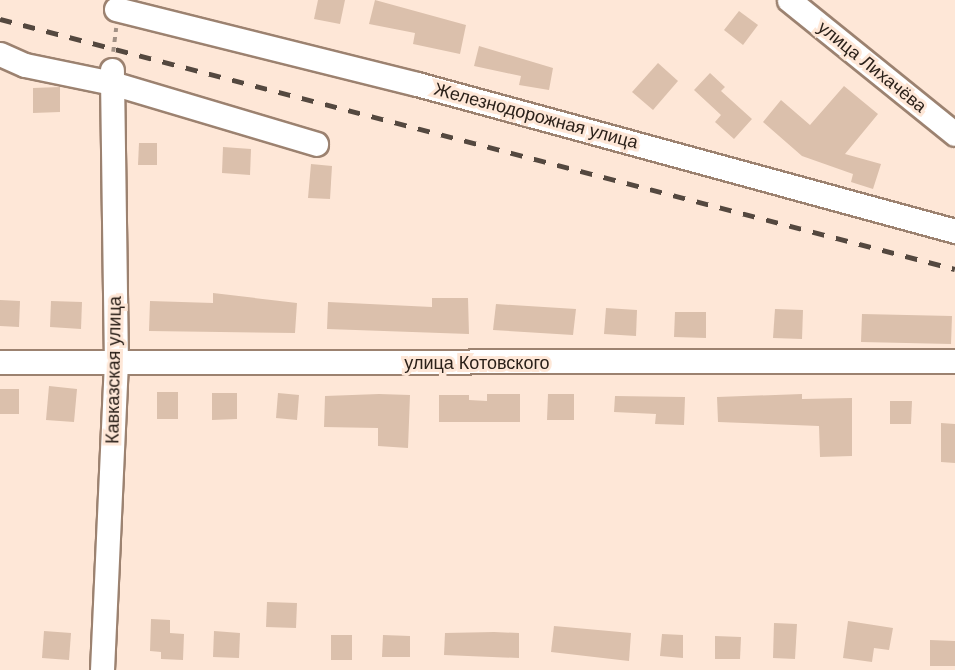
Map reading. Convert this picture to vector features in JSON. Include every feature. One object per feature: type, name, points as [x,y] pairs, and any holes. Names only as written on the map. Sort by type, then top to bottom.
[{"type":"street","name":"улица Лихачёва","points":[[789,0],[955,134]]},
{"type":"street","name":"Железнодорожная улица","points":[[117,10],[417,83],[955,231]]},
{"type":"street","points":[[0,54],[24,65],[112,76],[316,144]]},
{"type":"street","name":"Кавказская улица","points":[[102,670],[116,364],[112,76]]},
{"type":"street","name":"улица Котовского","points":[[0,362],[116,364],[955,361]]},
{"type":"path","points":[[112,76],[117,10]]},
{"type":"building","points":[[318,0],[345,0],[340,24],[314,19]]},
{"type":"building","points":[[375,0],[466,25],[460,54],[413,44],[415,33],[369,24]]},
{"type":"building","points":[[739,11],[758,25],[743,45],[724,30]]},
{"type":"building","points":[[479,46],[553,68],[549,90],[519,85],[521,76],[474,66]]},
{"type":"building","points":[[658,63],[678,81],[653,110],[632,92]]},
{"type":"building","points":[[710,73],[725,87],[721,91],[752,119],[734,139],[715,122],[721,115],[694,90]]},
{"type":"building","points":[[844,86],[878,114],[845,154],[881,164],[873,189],[851,182],[853,174],[802,156],[763,122],[781,100],[810,125]]},
{"type":"building","points":[[60,87],[60,112],[33,113],[33,88]]},
{"type":"building","points":[[139,143],[157,143],[157,165],[138,165]]},
{"type":"building","points":[[223,147],[251,149],[250,175],[222,173]]},
{"type":"building","points":[[311,164],[332,166],[330,199],[308,198]]},
{"type":"building","points":[[213,293],[297,303],[295,333],[149,331],[150,301],[213,303]]},
{"type":"building","points":[[432,298],[468,298],[469,334],[327,329],[328,302],[432,307]]},
{"type":"building","points":[[0,300],[20,301],[19,327],[0,326]]},
{"type":"building","points":[[51,301],[82,302],[81,329],[50,327]]},
{"type":"building","points":[[496,304],[576,309],[573,335],[493,330]]},
{"type":"building","points":[[606,308],[637,310],[636,336],[604,334]]},
{"type":"building","points":[[775,309],[803,310],[802,339],[773,338]]},
{"type":"building","points":[[675,312],[706,312],[706,338],[674,337]]},
{"type":"building","points":[[862,314],[952,316],[951,344],[861,342]]},
{"type":"building","points":[[49,386],[77,389],[74,422],[46,420]]},
{"type":"building","points":[[0,389],[19,389],[19,414],[0,414]]},
{"type":"building","points":[[157,392],[178,392],[178,419],[157,419]]},
{"type":"building","points":[[212,393],[237,393],[237,419],[212,420]]},
{"type":"building","points":[[278,393],[299,395],[297,420],[276,418]]},
{"type":"building","points":[[487,394],[520,394],[520,422],[439,422],[439,395],[469,395],[469,400],[487,401]]},
{"type":"building","points":[[548,394],[574,394],[574,420],[547,420]]},
{"type":"building","points":[[802,394],[802,399],[852,398],[852,456],[820,457],[819,426],[718,422],[717,397]]},
{"type":"building","points":[[410,395],[408,448],[378,446],[378,428],[324,427],[325,396]]},
{"type":"building","points":[[615,396],[685,397],[684,425],[655,424],[656,414],[614,412]]},
{"type":"building","points":[[890,401],[912,401],[911,424],[890,424]]},
{"type":"building","points":[[941,423],[955,424],[955,463],[941,462]]},
{"type":"building","points":[[267,602],[297,603],[296,628],[266,627]]},
{"type":"building","points":[[151,619],[170,620],[170,633],[184,634],[183,660],[161,659],[161,652],[150,651]]},
{"type":"building","points":[[848,621],[893,628],[889,650],[874,648],[872,662],[843,658]]},
{"type":"building","points":[[774,623],[797,624],[795,659],[773,658]]},
{"type":"building","points":[[554,626],[631,633],[629,661],[551,652]]},
{"type":"building","points":[[44,631],[71,633],[69,660],[42,658]]},
{"type":"building","points":[[214,631],[240,633],[239,658],[213,657]]},
{"type":"building","points":[[445,633],[519,633],[519,658],[444,655]]},
{"type":"building","points":[[662,634],[683,635],[683,658],[660,656]]},
{"type":"building","points":[[331,635],[352,635],[352,660],[331,660]]},
{"type":"building","points":[[383,635],[410,636],[410,657],[382,657]]},
{"type":"building","points":[[715,636],[741,637],[740,659],[715,659]]},
{"type":"building","points":[[930,640],[955,641],[955,666],[930,666]]},
{"type":"railway","points":[[0,19],[955,269]]}]
